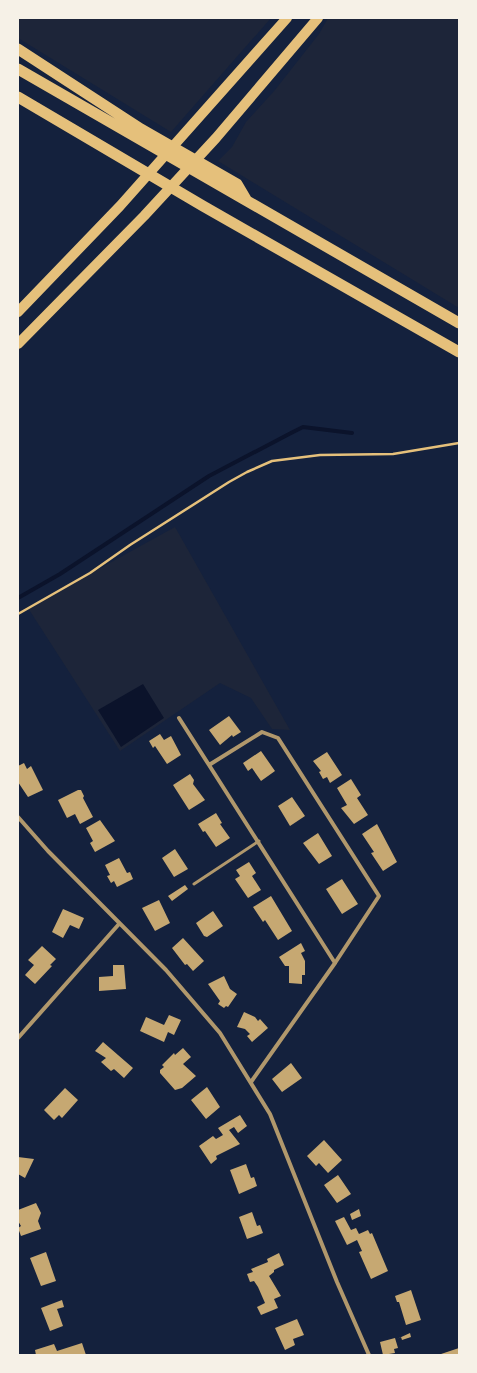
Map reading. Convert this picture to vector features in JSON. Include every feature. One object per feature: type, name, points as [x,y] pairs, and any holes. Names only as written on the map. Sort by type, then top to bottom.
[{"type":"highway","points":[[18,49],[138,132],[247,202],[459,323]]},
{"type":"highway","points":[[18,70],[237,184],[247,202]]},
{"type":"highway","points":[[18,97],[203,206],[459,352]]},
{"type":"main road","points":[[18,312],[120,206],[287,18]]},
{"type":"main road","points":[[18,344],[154,205],[216,138],[318,18]]},
{"type":"street","points":[[179,718],[259,841],[335,963]]},
{"type":"street","points":[[209,765],[262,732],[278,738],[379,896],[335,963],[251,1082]]},
{"type":"street","points":[[18,817],[48,851],[166,970],[220,1033],[270,1114],[337,1282],[369,1355]]},
{"type":"street","points":[[18,1038],[119,924]]},
{"type":"lane","points":[[194,884],[259,841]]},
{"type":"path","points":[[18,614],[90,573],[130,545],[230,482],[247,472],[272,461],[320,455],[393,454],[459,443]]},
{"type":"shaded area","points":[[18,18],[271,18],[171,132],[18,38]]},
{"type":"shaded area","points":[[328,18],[459,18],[459,308],[218,161],[232,147],[246,122],[275,90],[319,34]]},
{"type":"shaded area","points":[[175,527],[290,730],[272,729],[251,698],[220,683],[120,751],[28,608]]},
{"type":"shaded area","points":[[143,684],[164,718],[121,747],[98,710]]},
{"type":"building","points":[[229,716],[241,732],[233,737],[232,735],[220,745],[209,730]]},
{"type":"building","points":[[160,734],[164,740],[171,736],[181,755],[167,764],[155,746],[153,748],[149,741]]},
{"type":"building","points":[[261,751],[275,771],[261,781],[252,768],[248,771],[243,763]]},
{"type":"building","points":[[327,752],[342,775],[330,783],[327,777],[323,779],[319,772],[321,771],[313,761]]},
{"type":"building","points":[[24,763],[27,769],[31,766],[43,790],[28,797],[18,782],[18,766]]},
{"type":"building","points":[[190,774],[194,780],[193,784],[205,800],[189,810],[173,785]]},
{"type":"building","points":[[351,779],[361,795],[357,798],[368,815],[354,824],[341,808],[347,805],[337,788]]},
{"type":"building","points":[[81,790],[84,796],[83,798],[93,817],[80,824],[75,814],[67,818],[58,800]]},
{"type":"building","points":[[292,797],[305,816],[290,826],[278,806]]},
{"type":"building","points":[[216,813],[222,823],[220,824],[230,838],[216,847],[198,824]]},
{"type":"building","points":[[100,820],[115,841],[95,852],[90,843],[93,841],[86,828]]},
{"type":"building","points":[[377,824],[397,862],[383,871],[371,853],[374,852],[362,834]]},
{"type":"building","points":[[318,833],[332,856],[319,864],[303,843]]},
{"type":"building","points":[[175,849],[188,869],[174,877],[162,858]]},
{"type":"building","points":[[119,858],[127,873],[130,872],[133,879],[117,887],[114,881],[111,883],[107,876],[110,875],[105,865]]},
{"type":"building","points":[[249,862],[256,873],[252,876],[261,890],[248,898],[235,879],[240,876],[236,870]]},
{"type":"building","points":[[342,879],[358,904],[342,914],[326,889]]},
{"type":"building","points":[[185,885],[188,889],[172,901],[168,896]]},
{"type":"building","points":[[271,896],[292,931],[278,940],[265,920],[263,922],[253,907]]},
{"type":"building","points":[[159,900],[170,923],[155,931],[142,908]]},
{"type":"building","points":[[63,909],[84,918],[79,929],[70,925],[63,938],[52,932]]},
{"type":"building","points":[[213,911],[223,926],[207,937],[204,936],[196,923]]},
{"type":"building","points":[[183,938],[204,961],[193,971],[187,964],[185,965],[172,948]]},
{"type":"building","points":[[301,943],[305,951],[301,953],[305,961],[305,975],[302,975],[302,984],[289,983],[289,966],[285,966],[279,957]]},
{"type":"building","points":[[42,946],[56,959],[50,965],[52,966],[35,984],[25,975],[34,965],[28,960]]},
{"type":"building","points":[[113,965],[124,965],[126,989],[99,991],[99,977],[113,976]]},
{"type":"building","points":[[224,976],[230,989],[237,994],[228,1007],[226,1006],[224,1008],[218,1004],[220,1001],[208,984]]},
{"type":"building","points":[[244,1012],[255,1017],[258,1021],[260,1019],[268,1028],[252,1042],[247,1036],[250,1034],[245,1029],[237,1027]]},
{"type":"building","points":[[169,1015],[181,1020],[174,1035],[168,1032],[164,1042],[140,1031],[146,1017],[164,1025]]},
{"type":"building","points":[[103,1042],[133,1068],[124,1078],[114,1069],[111,1071],[101,1062],[106,1058],[95,1051]]},
{"type":"building","points":[[183,1048],[191,1057],[183,1064],[196,1076],[182,1088],[175,1090],[160,1073],[160,1070],[164,1067],[162,1065],[174,1053],[175,1055]]},
{"type":"building","points":[[291,1063],[302,1078],[282,1092],[272,1079]]},
{"type":"building","points":[[207,1087],[220,1107],[206,1119],[191,1100]]},
{"type":"building","points":[[65,1088],[78,1100],[62,1118],[59,1115],[54,1120],[44,1110]]},
{"type":"building","points":[[240,1115],[247,1126],[238,1133],[234,1127],[229,1130],[240,1144],[216,1156],[217,1159],[211,1164],[199,1146],[213,1136],[216,1139],[223,1135],[218,1128]]},
{"type":"building","points":[[324,1140],[342,1160],[328,1173],[319,1163],[316,1166],[307,1156]]},
{"type":"building","points":[[18,1157],[34,1159],[25,1178],[18,1174]]},
{"type":"building","points":[[246,1164],[251,1178],[254,1177],[257,1186],[239,1194],[230,1170]]},
{"type":"building","points":[[338,1175],[351,1194],[337,1203],[324,1185]]},
{"type":"building","points":[[36,1203],[41,1213],[38,1221],[41,1229],[21,1236],[18,1228],[21,1226],[18,1221],[18,1210]]},
{"type":"building","points":[[359,1209],[361,1216],[352,1220],[350,1214]]},
{"type":"building","points":[[252,1212],[257,1226],[260,1225],[263,1233],[247,1239],[239,1217]]},
{"type":"building","points":[[344,1217],[351,1230],[356,1228],[359,1234],[368,1230],[370,1234],[372,1233],[388,1271],[371,1279],[359,1252],[362,1251],[357,1240],[347,1245],[335,1221]]},
{"type":"building","points":[[46,1252],[56,1281],[41,1286],[30,1258]]},
{"type":"building","points":[[279,1253],[284,1265],[274,1270],[274,1272],[269,1276],[281,1296],[274,1299],[278,1308],[261,1315],[257,1307],[265,1303],[258,1287],[254,1281],[250,1282],[247,1274],[253,1272],[251,1269],[268,1262],[267,1259]]},
{"type":"building","points":[[411,1290],[421,1320],[406,1325],[399,1302],[397,1302],[395,1296]]},
{"type":"building","points":[[62,1300],[64,1307],[57,1309],[63,1326],[50,1331],[41,1308]]},
{"type":"building","points":[[297,1319],[304,1335],[293,1339],[295,1345],[285,1350],[275,1328]]},
{"type":"building","points":[[410,1333],[411,1337],[402,1340],[401,1337]]},
{"type":"building","points":[[395,1338],[398,1348],[394,1349],[395,1353],[383,1355],[380,1342]]},
{"type":"building","points":[[82,1343],[86,1355],[36,1355],[35,1350],[54,1344],[57,1351]]},
{"type":"building","points":[[459,1348],[459,1355],[438,1355]]},
{"type":"waterway","points":[[18,598],[60,574],[209,476],[303,427],[352,433]]}]
